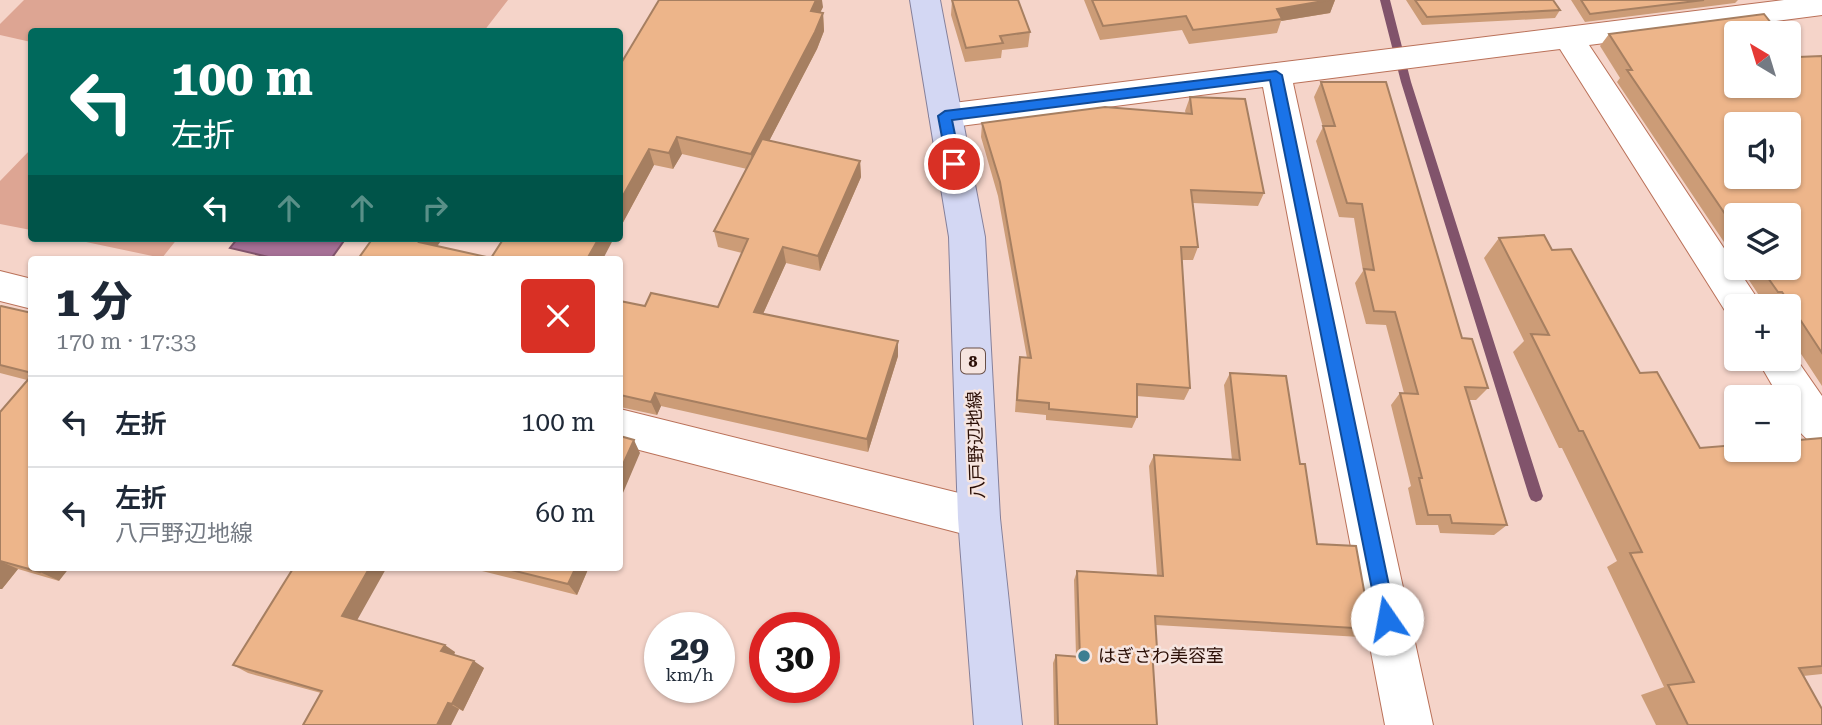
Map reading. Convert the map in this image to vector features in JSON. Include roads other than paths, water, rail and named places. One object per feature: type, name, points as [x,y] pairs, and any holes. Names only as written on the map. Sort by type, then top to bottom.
[{"type":"main road","name":"八戸野辺地線","points":[[925,0],[967,237],[979,517],[998,725]]},
{"type":"street","points":[[945,116],[1811,10]]},
{"type":"street","points":[[1569,39],[1734,294]]},
{"type":"street","points":[[1276,75],[1409,725]]},
{"type":"street","points":[[0,286],[28,292]]},
{"type":"street","points":[[1784,371],[1822,430]]},
{"type":"street","points":[[623,428],[979,517]]},
{"type":"waterway","points":[[1385,0],[1406,82],[1536,496]]},
{"type":"place","name":"はぎさわ美容室","points":[[1084,656]]}]
